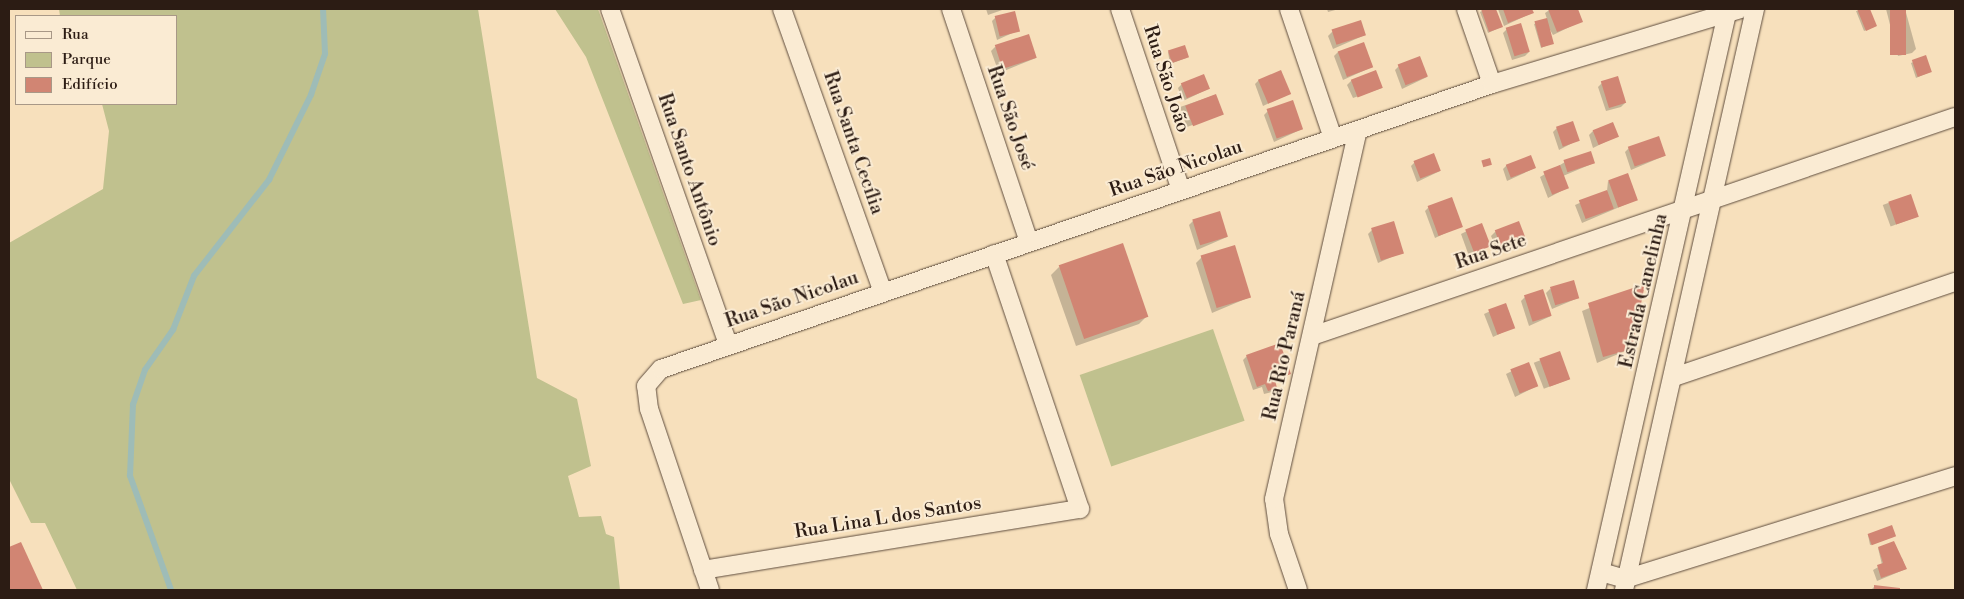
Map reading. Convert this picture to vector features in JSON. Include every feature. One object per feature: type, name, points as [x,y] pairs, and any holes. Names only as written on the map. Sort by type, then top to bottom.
[{"type":"street","name":"Rua Santo Antônio","points":[[610,9],[728,345]]},
{"type":"street","name":"Rua Santa Cecília","points":[[782,9],[883,292]]},
{"type":"street","name":"Rua São José","points":[[951,9],[1029,242]]},
{"type":"street","name":"Rua São João","points":[[1120,9],[1181,190]]},
{"type":"street","points":[[1289,9],[1333,138]]},
{"type":"street","points":[[1466,9],[1492,84]]},
{"type":"street","points":[[1624,585],[1715,199],[1755,9]]},
{"type":"street","name":"Rua São Nicolau","points":[[703,570],[649,409],[646,386],[661,369],[1492,84],[1732,10]]},
{"type":"street","name":"Estrada Canelinha","points":[[1596,590],[1684,208],[1732,10]]},
{"type":"street","name":"Rua Sete","points":[[1312,336],[1955,117]]},
{"type":"street","name":"Rua Rio Paraná","points":[[1298,590],[1279,534],[1274,499],[1358,130]]},
{"type":"street","name":"Rua Lina L dos Santos","points":[[703,570],[1080,509],[994,254]]},
{"type":"street","points":[[1674,377],[1955,282]]},
{"type":"street","points":[[1600,572],[1624,585],[1955,476]]},
{"type":"street","points":[[703,570],[710,590]]},
{"type":"green space","points":[[59,9],[478,9],[537,378],[577,399],[591,466],[568,476],[579,517],[601,516],[606,534],[614,537],[620,590],[77,590],[45,523],[31,523],[9,479],[9,243],[103,189],[109,131],[102,105],[178,105],[178,15],[60,15]]},
{"type":"green space","points":[[555,9],[598,9],[701,300],[683,304],[586,57]]},
{"type":"green space","points":[[1213,329],[1245,421],[1111,467],[1080,375]]},
{"type":"building","points":[[1481,9],[1496,9],[1503,27],[1489,32]]},
{"type":"building","points":[[1503,9],[1532,9],[1534,13],[1508,23]]},
{"type":"building","points":[[1548,9],[1578,9],[1583,22],[1557,32]]},
{"type":"building","points":[[1857,9],[1870,9],[1877,26],[1866,31]]},
{"type":"building","points":[[1890,9],[1906,9],[1906,55],[1890,55]]},
{"type":"building","points":[[1015,11],[1020,31],[1000,36],[995,16]]},
{"type":"building","points":[[1547,18],[1554,44],[1541,47],[1534,21]]},
{"type":"building","points":[[1361,20],[1366,35],[1336,45],[1332,30]]},
{"type":"building","points":[[1521,23],[1530,52],[1514,56],[1506,28]]},
{"type":"building","points":[[1029,34],[1037,58],[1002,69],[995,45]]},
{"type":"building","points":[[1364,42],[1373,67],[1347,77],[1338,52]]},
{"type":"building","points":[[1185,45],[1189,57],[1172,63],[1168,51]]},
{"type":"building","points":[[1926,55],[1932,72],[1918,77],[1912,60]]},
{"type":"building","points":[[1420,56],[1428,77],[1405,85],[1398,65]]},
{"type":"building","points":[[1281,70],[1291,94],[1268,104],[1258,80]]},
{"type":"building","points":[[1376,70],[1383,88],[1358,97],[1351,80]]},
{"type":"building","points":[[1204,74],[1210,89],[1187,98],[1181,83]]},
{"type":"building","points":[[1618,76],[1626,103],[1609,108],[1601,81]]},
{"type":"building","points":[[1216,94],[1224,115],[1193,126],[1185,106]]},
{"type":"building","points":[[1293,100],[1303,129],[1277,138],[1267,109]]},
{"type":"building","points":[[1573,121],[1580,141],[1563,147],[1556,127]]},
{"type":"building","points":[[1613,122],[1619,137],[1599,145],[1593,130]]},
{"type":"building","points":[[1659,136],[1666,156],[1635,167],[1628,147]]},
{"type":"building","points":[[1591,151],[1595,163],[1567,172],[1563,160]]},
{"type":"building","points":[[1434,153],[1441,171],[1420,179],[1413,161]]},
{"type":"building","points":[[1531,155],[1536,168],[1511,178],[1506,165]]},
{"type":"building","points":[[1490,158],[1492,165],[1483,167],[1481,160]]},
{"type":"building","points":[[1560,165],[1569,188],[1552,195],[1543,171]]},
{"type":"building","points":[[1628,173],[1638,200],[1618,207],[1608,180]]},
{"type":"building","points":[[1607,190],[1614,209],[1586,219],[1579,200]]},
{"type":"building","points":[[1911,194],[1919,217],[1896,225],[1888,202]]},
{"type":"building","points":[[1452,197],[1463,227],[1439,236],[1428,206]]},
{"type":"building","points":[[1220,211],[1228,237],[1200,245],[1192,219]]},
{"type":"building","points":[[1394,221],[1404,254],[1381,261],[1371,228]]},
{"type":"building","points":[[1519,221],[1525,237],[1501,246],[1495,230]]},
{"type":"building","points":[[1482,223],[1491,246],[1474,253],[1465,229]]},
{"type":"building","points":[[1123,243],[1148,317],[1084,339],[1059,265]]},
{"type":"building","points":[[1235,245],[1251,298],[1217,308],[1201,256]]},
{"type":"building","points":[[1574,280],[1579,298],[1555,305],[1550,287]]},
{"type":"building","points":[[1645,284],[1632,349],[1603,357],[1588,303]]},
{"type":"building","points":[[1543,289],[1552,316],[1533,322],[1524,295]]},
{"type":"building","points":[[1506,303],[1515,328],[1497,335],[1488,309]]},
{"type":"building","points":[[1280,343],[1291,374],[1275,380],[1277,388],[1268,391],[1265,384],[1257,387],[1246,355]]},
{"type":"building","points":[[1560,351],[1570,379],[1550,387],[1539,359]]},
{"type":"building","points":[[1529,362],[1538,386],[1520,393],[1510,369]]},
{"type":"building","points":[[1892,525],[1896,536],[1872,545],[1868,534]]},
{"type":"building","points":[[1894,541],[1907,569],[1881,578],[1877,565],[1883,563],[1878,547]]},
{"type":"building","points":[[21,542],[43,590],[9,590],[9,547]]},
{"type":"building","points":[[1874,585],[1900,588],[1900,590],[1874,590]]},
{"type":"waterway","points":[[171,590],[130,476],[133,405],[145,370],[173,330],[194,276],[269,180],[311,95],[325,54],[323,9]]}]
